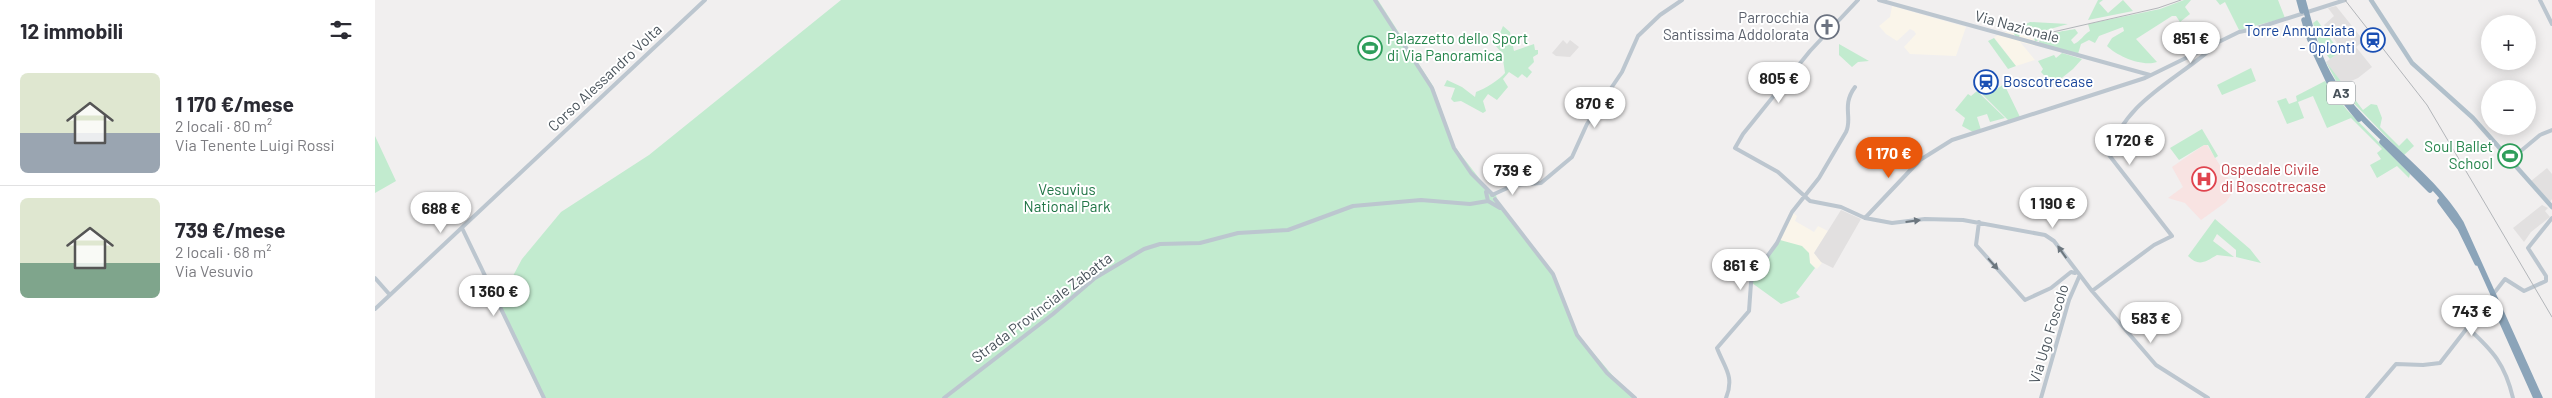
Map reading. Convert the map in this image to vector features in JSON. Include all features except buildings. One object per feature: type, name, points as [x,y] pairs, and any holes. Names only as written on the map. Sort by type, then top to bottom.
[{"type":"highway","name":"A3","points":[[2299,0],[2313,48],[2329,82],[2347,106],[2449,205],[2465,230],[2540,398]]},
{"type":"highway","name":"A3","points":[[2304,0],[2312,34],[2324,66],[2337,87],[2354,108],[2413,170],[2446,208],[2460,228],[2536,398]]},
{"type":"main road","points":[[2371,0],[2411,63],[2472,116],[2552,208]]},
{"type":"street","name":"Corso Alessandro Volta","points":[[375,309],[705,0]]},
{"type":"street","points":[[1375,0],[1432,88],[1454,148],[1491,198],[1553,274],[1577,335],[1607,373],[1635,398]]},
{"type":"street","points":[[1491,198],[1524,182],[1541,183],[1572,157],[1587,124],[1621,72],[1632,45],[1644,29],[1667,8],[1682,0]]},
{"type":"street","points":[[1858,0],[1810,51],[1743,134],[1735,148],[1778,172],[1805,198],[1816,203],[1841,207],[1865,218],[1892,223],[1925,220],[1963,220],[2045,235],[2055,241],[2092,291]]},
{"type":"street","name":"Via Nazionale","points":[[1879,0],[2150,75]]},
{"type":"street","points":[[1865,218],[1920,160],[1945,144],[2150,75],[2224,38],[2345,0]]},
{"type":"street","points":[[2540,0],[2552,24]]},
{"type":"street","points":[[2092,291],[2154,245],[2172,236],[2109,155],[2122,127],[2135,107],[2209,52],[2224,38]]},
{"type":"street","points":[[1726,398],[1729,391],[1728,368],[1717,348],[1749,311],[1751,283],[1755,266],[1770,252],[1792,212],[1805,198],[1848,128],[1847,103],[1855,87]]},
{"type":"street","points":[[2510,160],[2541,135],[2552,130]]},
{"type":"street","name":"Strada Provinciale Zabatta","points":[[944,398],[1053,314],[1095,278],[1144,249],[1160,244],[1200,243],[1237,234],[1288,230],[1353,206],[1421,200],[1470,204],[1491,198]]},
{"type":"street","points":[[2367,398],[2396,364],[2423,365],[2440,363],[2505,279],[2518,289],[2525,291],[2538,286],[2547,278],[2528,248],[2552,218]]},
{"type":"street","points":[[1979,222],[1976,245],[2025,300],[2036,297],[2074,271],[2159,368],[2208,398]]},
{"type":"street","points":[[462,228],[544,398]]},
{"type":"street","name":"Via Ugo Foscolo","points":[[2041,398],[2069,300],[2079,277]]},
{"type":"street","points":[[375,278],[390,296]]},
{"type":"street","points":[[2468,328],[2498,358],[2503,366],[2513,398]]},
{"type":"shaded area","points":[[1892,6],[1966,27],[1956,56],[1910,54],[1904,47],[1916,34],[1914,31],[1910,29],[1897,41],[1886,34],[1879,26],[1890,17]]},
{"type":"shaded area","points":[[2336,6],[2364,41],[2356,47],[2372,67],[2358,78],[2342,85],[2326,62],[2342,50],[2324,25],[2334,16],[2328,8]]},
{"type":"shaded area","points":[[2032,25],[2035,46],[2020,42],[2035,60],[2016,66],[1994,37],[2012,29],[2016,37]]},
{"type":"shaded area","points":[[1563,40],[1567,44],[1570,40],[1579,47],[1570,57],[1556,56],[1552,53]]},
{"type":"shaded area","name":"Ospedale Civile di Boscotrecase","points":[[2204,145],[2207,145],[2235,189],[2226,202],[2201,220],[2185,203],[2168,198],[2183,187],[2172,167]]},
{"type":"shaded area","points":[[2547,168],[2552,174],[2552,199],[2550,202],[2531,181]]},
{"type":"shaded area","points":[[2542,205],[2548,208],[2545,211],[2550,217],[2531,232],[2524,242],[2513,228]]},
{"type":"shaded area","points":[[1841,210],[1861,219],[1833,268],[1821,262],[1814,253]]},
{"type":"shaded area","points":[[1793,213],[1797,216],[1795,221],[1814,232],[1818,226],[1828,231],[1814,253],[1822,263],[1817,269],[1810,263],[1809,253],[1780,240]]},
{"type":"green space","name":"Vesuvius National Park","points":[[841,0],[1378,0],[1433,86],[1455,147],[1489,191],[1496,194],[1497,201],[1554,273],[1569,317],[1580,337],[1613,376],[1637,398],[542,398],[498,304],[522,259],[561,212],[649,155]]},
{"type":"green space","points":[[2098,0],[2103,0],[2099,3],[2108,13],[2123,0],[2133,11],[2088,20]]},
{"type":"green space","points":[[2184,0],[2191,0],[2185,7],[2190,14],[2180,22],[2176,16],[2172,16],[2136,39],[2157,62],[2144,63],[2130,60],[2107,46],[2112,38],[2124,31],[2123,27],[2099,36],[2095,43],[2089,40],[2081,44],[2078,54],[2038,43],[2049,35],[2075,29],[2078,33],[2071,40],[2074,44],[2090,31],[2088,24],[2160,9]]},
{"type":"green space","points":[[2216,0],[2278,0],[2285,18],[2239,30],[2225,2],[2220,5]]},
{"type":"green space","points":[[2317,20],[2340,52],[2330,59],[2326,54],[2329,52],[2327,47],[2320,47],[2313,23]]},
{"type":"green space","points":[[2030,22],[2068,24],[2043,31],[2045,36],[2035,42],[2032,26],[2020,32],[2019,38],[2016,37],[2012,31]]},
{"type":"green space","points":[[1503,26],[1510,32],[1514,51],[1534,44],[1535,50],[1538,50],[1538,54],[1533,57],[1534,62],[1528,68],[1532,72],[1527,78],[1522,74],[1518,78],[1509,72],[1503,79],[1508,87],[1497,100],[1488,94],[1483,101],[1486,111],[1483,113],[1461,101],[1454,102],[1451,99],[1455,88],[1444,86],[1447,80],[1462,87],[1475,97],[1476,92],[1492,84],[1505,73],[1502,53],[1495,45]]},
{"type":"green space","points":[[1994,38],[2016,66],[2008,69],[1988,41]]},
{"type":"green space","points":[[1839,44],[1869,61],[1858,62],[1852,67],[1839,55]]},
{"type":"green space","points":[[2062,53],[2082,59],[2053,85],[2041,72],[2043,69],[2038,61],[2054,55],[2056,58]]},
{"type":"green space","points":[[2326,62],[2363,110],[2371,104],[2377,105],[2382,118],[2380,127],[2399,146],[2407,138],[2414,146],[2404,155],[2341,90]]},
{"type":"green space","points":[[2251,68],[2256,81],[2222,95],[2217,85]]},
{"type":"green space","points":[[2325,81],[2347,110],[2410,174],[2409,178],[2397,166],[2377,178],[2370,165],[2381,159],[2377,153],[2382,149],[2351,118],[2327,128],[2313,96],[2298,102],[2304,118],[2287,124],[2277,101],[2286,98],[2289,104],[2297,101],[2296,96]]},
{"type":"green space","points":[[2004,84],[2020,117],[2009,121],[1981,93],[1983,90],[1988,95]]},
{"type":"green space","points":[[1977,91],[2005,118],[1990,122],[1987,114],[1977,117],[1981,130],[1973,132],[1962,126],[1965,118],[1955,110],[1968,94],[1971,96]]},
{"type":"green space","points":[[2202,129],[2218,156],[2215,158],[2208,145],[2204,145],[2179,160],[2170,148]]},
{"type":"green space","points":[[375,136],[396,181],[375,193]]},
{"type":"green space","points":[[2215,219],[2250,249],[2261,263],[2236,257],[2236,250],[2217,234],[2213,241],[2234,257],[2217,255],[2199,262],[2188,256]]},
{"type":"green space","points":[[1780,240],[1802,246],[1809,253],[1810,263],[1815,268],[1796,293],[1800,297],[1781,304],[1752,283],[1756,267]]},
{"type":"railway","points":[[2044,34],[2158,8],[2181,0]]},
{"type":"railway","points":[[2345,0],[2427,105],[2552,317]]},
{"type":"place","name":"Parrocchia Santissima Addolorata","points":[[1827,27]]},
{"type":"place","name":"Torre Annunziata - Oplonti","points":[[2373,40]]},
{"type":"place","name":"Palazzetto dello Sport di Via Panoramica","points":[[1370,48]]},
{"type":"place","name":"Boscotrecase","points":[[1986,82]]},
{"type":"place","name":"Soul Ballet School","points":[[2510,156]]},
{"type":"place","name":"Ospedale Civile di Boscotrecase","points":[[2204,179]]}]
